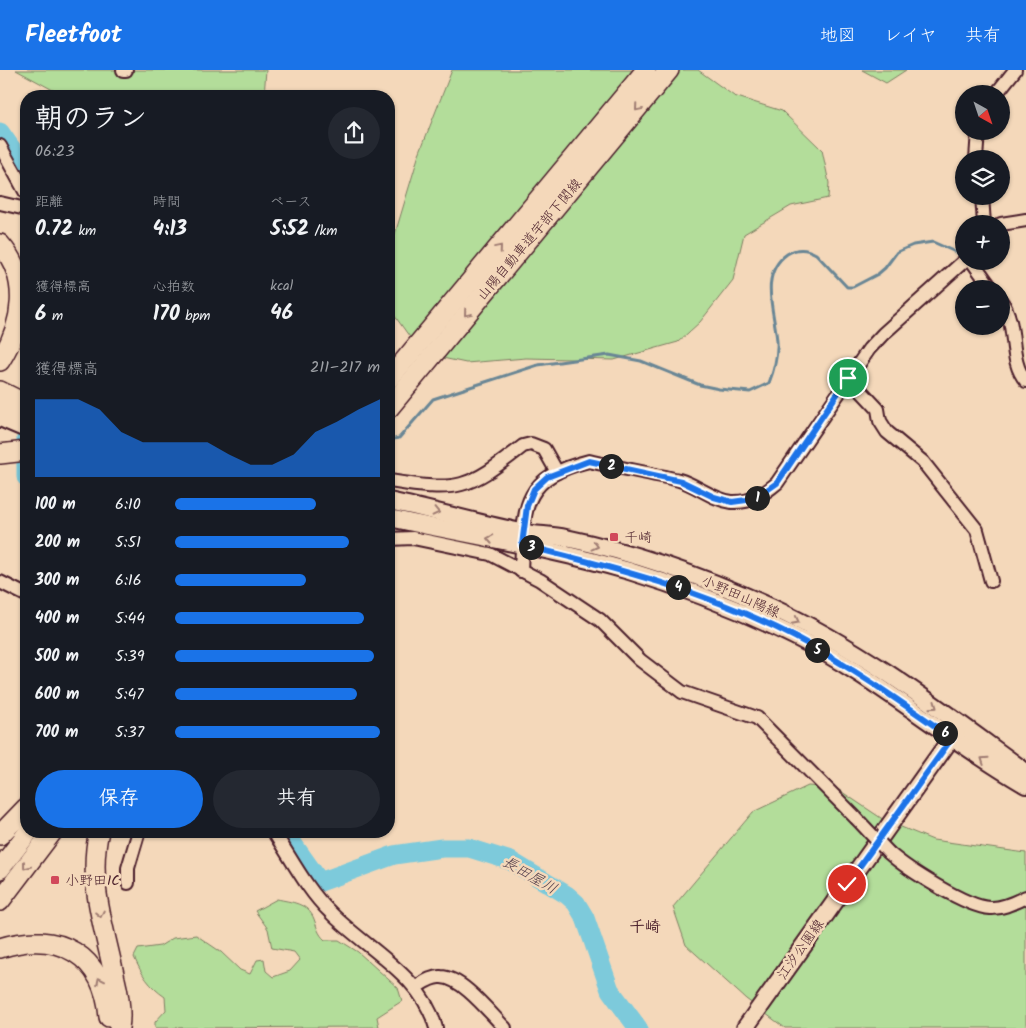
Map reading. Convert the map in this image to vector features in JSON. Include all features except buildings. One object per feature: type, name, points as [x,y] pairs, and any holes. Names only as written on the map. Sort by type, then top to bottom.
[{"type":"highway","name":"山陽自動車道宇部下関線","points":[[395,372],[646,70]]},
{"type":"highway","name":"山陽自動車道宇部下関線","points":[[395,401],[669,70]]},
{"type":"highway","points":[[0,244],[14,263],[19,277],[20,290]]},
{"type":"highway","points":[[0,261],[10,282],[11,298],[6,327],[0,342]]},
{"type":"highway","points":[[0,362],[16,330],[20,308]]},
{"type":"highway","points":[[0,391],[20,401]]},
{"type":"highway","points":[[0,454],[20,452]]},
{"type":"highway","points":[[0,835],[20,814]]},
{"type":"highway","points":[[0,869],[24,838]]},
{"type":"highway","points":[[0,901],[48,838]]},
{"type":"highway","points":[[98,838],[94,860],[96,890],[118,992],[119,1028]]},
{"type":"highway","points":[[0,948],[28,941],[50,942],[79,954],[96,973],[108,998],[108,1028]]},
{"type":"main road","points":[[0,404],[20,413]]},
{"type":"main road","points":[[0,418],[20,426]]},
{"type":"main road","name":"小野田山陽線","points":[[395,503],[523,539]]},
{"type":"main road","name":"小野田山陽線","points":[[395,519],[523,539],[565,538],[632,555],[699,577],[774,609],[833,640],[901,683],[957,731],[1026,785]]},
{"type":"main road","name":"小野田山陽線","points":[[957,731],[1026,772]]},
{"type":"main road","name":"江汐公園線","points":[[744,1028],[957,731]]},
{"type":"street","points":[[1003,85],[1015,70]]},
{"type":"street","points":[[0,146],[20,182]]},
{"type":"street","points":[[0,203],[20,208]]},
{"type":"street","points":[[1010,223],[1026,220]]},
{"type":"street","points":[[521,570],[523,539],[530,496],[540,482],[557,472],[589,461],[681,481],[714,497],[732,502],[754,499],[777,483],[848,378],[883,334],[955,269]]},
{"type":"street","points":[[1010,320],[1017,363],[1021,375],[1026,380]]},
{"type":"street","points":[[848,378],[878,409],[880,421],[887,432],[923,462],[977,530],[991,581]]},
{"type":"street","points":[[395,482],[432,487],[462,486],[483,476],[523,446],[531,444],[544,449],[557,472]]},
{"type":"street","points":[[395,539],[413,538],[490,554],[521,570],[600,620],[640,660],[682,692],[757,718],[889,853],[941,887],[981,908],[1000,907],[1026,897]]},
{"type":"street","points":[[0,582],[20,592]]},
{"type":"street","points":[[128,883],[128,868],[137,838]]},
{"type":"street","points":[[278,838],[329,911],[416,987],[427,1003],[436,1028]]},
{"type":"street","points":[[416,987],[440,976],[452,980],[464,988],[505,1028]]},
{"type":"green space","points":[[16,70],[266,70],[264,90],[53,90]]},
{"type":"green space","points":[[452,70],[698,70],[734,96],[782,111],[822,150],[829,183],[828,198],[791,206],[744,234],[733,280],[700,322],[678,342],[614,360],[526,358],[466,363],[433,356],[412,340],[395,316],[395,234],[419,154]]},
{"type":"green space","points":[[862,70],[906,70],[886,83]]},
{"type":"green space","points":[[808,786],[836,788],[884,820],[933,840],[1026,853],[1026,1028],[785,1028],[746,999],[686,945],[673,907],[753,812]]},
{"type":"green space","points":[[277,899],[303,906],[311,914],[319,933],[325,940],[339,940],[358,952],[398,988],[402,1001],[377,1017],[379,1027],[155,1028],[155,1022],[166,1010],[165,997],[146,980],[134,957],[138,949],[160,946],[173,938],[196,935],[221,952],[240,970],[250,974],[257,960],[264,959],[266,971],[273,977],[290,971],[300,960],[294,952],[272,948],[268,929],[255,911]]},
{"type":"waterway","name":"長田屋川","points":[[0,132],[20,160]]},
{"type":"waterway","points":[[395,439],[399,438],[433,399],[538,365],[609,355],[641,361],[700,385],[750,392],[769,383],[774,368],[777,341],[770,294],[771,283],[773,272],[778,263],[787,254],[801,250],[816,254],[847,287],[853,287],[878,274],[897,252],[913,245],[933,242],[955,252]]},
{"type":"waterway","name":"長田屋川","points":[[289,838],[320,882],[394,855],[442,848],[469,848],[511,861],[567,895],[576,903],[585,918],[610,990],[638,1028]]},
{"type":"place","name":"千崎","points":[[614,537]]},
{"type":"place","name":"小野田IC","points":[[55,880]]},
{"type":"district","name":"千崎","points":[[645,926]]},
{"type":"route","points":[[847,884],[952,738],[839,662],[795,637],[736,610],[690,591],[628,571],[522,545],[527,506],[534,489],[547,477],[578,463],[589,461],[681,481],[714,497],[732,502],[754,499],[764,494],[777,483],[848,378]]}]
